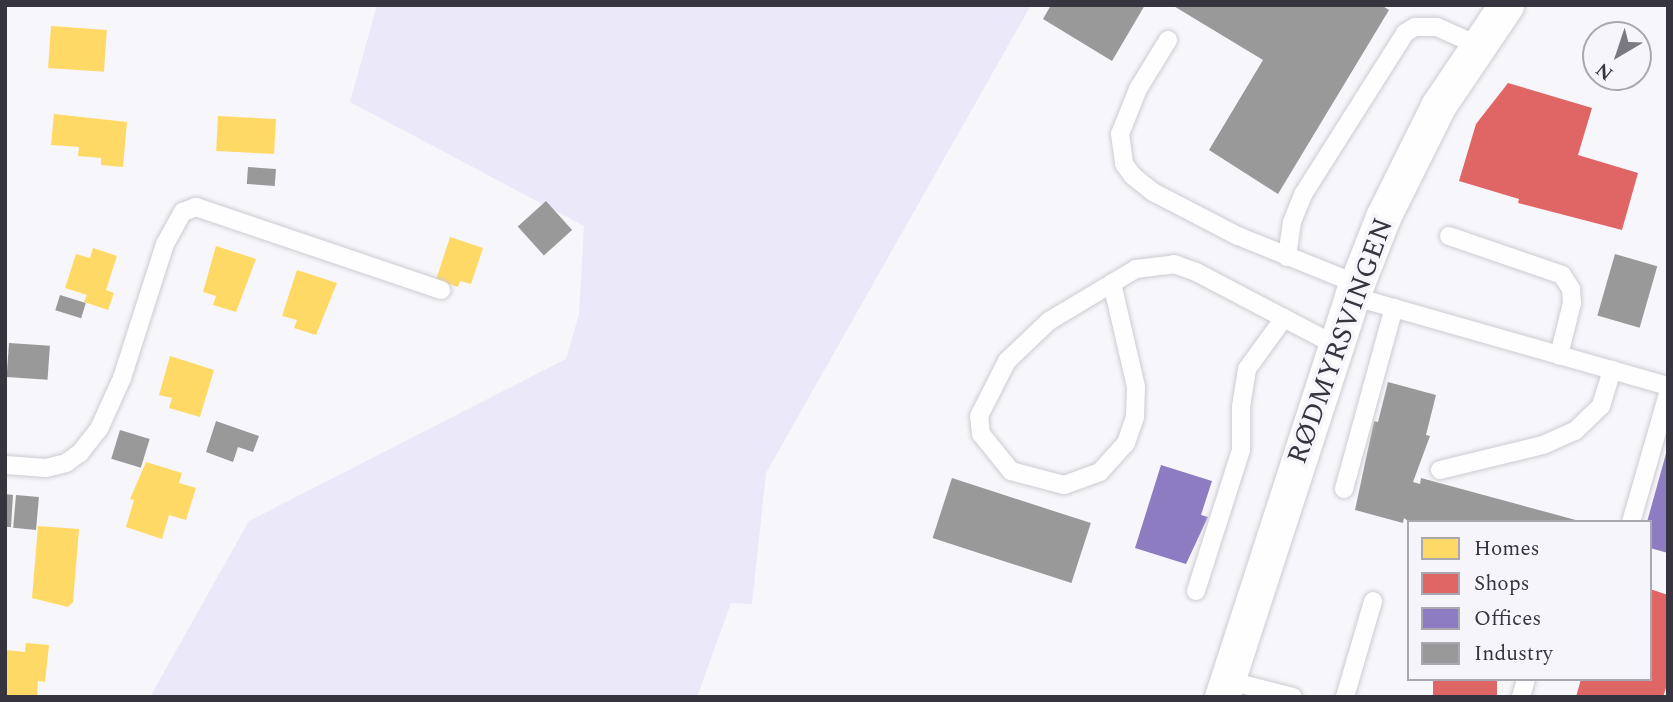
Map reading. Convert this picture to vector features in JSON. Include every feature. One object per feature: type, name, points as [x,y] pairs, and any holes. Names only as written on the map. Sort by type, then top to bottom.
[{"type":"street","name":"RØDMYRSVINGEN","points":[[1224,688],[1355,290],[1413,155],[1477,45],[1506,5]]},
{"type":"lane","points":[[1287,257],[1292,222],[1304,193],[1405,33],[1415,27],[1437,27],[1477,45]]},
{"type":"lane","points":[[1168,40],[1126,112],[1120,134],[1124,164],[1153,192],[1394,308],[1668,386]]},
{"type":"lane","points":[[5,465],[46,467],[66,463],[80,453],[99,429],[122,377],[164,244],[183,212],[196,207],[441,290]]},
{"type":"lane","points":[[1449,236],[1562,275],[1571,289],[1572,303],[1559,355]]},
{"type":"lane","points":[[1112,283],[1136,387],[1135,417],[1126,443],[1100,472],[1064,485],[1011,471],[995,457],[981,434],[979,416],[988,393],[1025,339],[1112,283],[1136,269],[1174,264],[1337,346]]},
{"type":"lane","points":[[1344,489],[1394,308]]},
{"type":"lane","points":[[1196,591],[1241,450],[1241,407],[1247,369],[1284,318]]},
{"type":"lane","points":[[1440,470],[1544,445],[1575,431],[1601,407],[1612,370]]},
{"type":"lane","points":[[1632,520],[1668,394]]},
{"type":"lane","points":[[1345,697],[1373,601]]},
{"type":"lane","points":[[1224,688],[1293,697]]},
{"type":"shaded area","points":[[377,5],[1031,5],[766,473],[752,604],[731,603],[697,697],[150,697],[249,521],[566,359],[579,314],[584,226],[350,102]]},
{"type":"building: Homes","points":[[51,26],[107,30],[104,72],[48,68]]},
{"type":"building: Homes","points":[[54,114],[127,122],[123,167],[101,165],[101,158],[78,156],[79,147],[51,145]]},
{"type":"building: Homes","points":[[218,116],[276,119],[274,154],[216,151]]},
{"type":"building: Homes","points":[[450,237],[483,248],[471,284],[460,281],[458,287],[436,280]]},
{"type":"building: Homes","points":[[216,246],[256,259],[236,312],[213,305],[216,296],[203,292]]},
{"type":"building: Homes","points":[[93,248],[117,256],[106,290],[114,293],[108,310],[84,302],[87,295],[65,288],[76,254],[90,258]]},
{"type":"building: Homes","points":[[297,270],[337,283],[316,335],[294,328],[297,320],[282,316]]},
{"type":"building: Homes","points":[[170,356],[214,370],[200,417],[169,408],[172,398],[159,395]]},
{"type":"building: Homes","points":[[146,462],[182,473],[179,483],[196,488],[186,520],[169,515],[162,539],[126,527],[134,500],[130,499]]},
{"type":"building: Homes","points":[[38,526],[79,529],[73,602],[68,607],[32,598]]},
{"type":"building: Homes","points":[[26,643],[49,645],[45,682],[38,681],[37,697],[5,697],[5,650],[25,652]]},
{"type":"building: Shops","points":[[1508,83],[1592,108],[1578,155],[1638,173],[1622,230],[1518,203],[1519,199],[1459,181],[1476,124]]},
{"type":"building: Shops","points":[[1652,590],[1668,595],[1668,682],[1663,697],[1576,697],[1580,681],[1652,681]]},
{"type":"building: Shops","points":[[1433,681],[1497,681],[1497,697],[1433,697]]},
{"type":"building: Offices","points":[[1668,450],[1668,553],[1652,549],[1652,520],[1648,520]]},
{"type":"building: Offices","points":[[1161,465],[1212,481],[1201,515],[1208,517],[1186,564],[1135,548]]},
{"type":"building: Industry","points":[[1051,5],[1145,5],[1112,61],[1043,19]]},
{"type":"building: Industry","points":[[1172,5],[1381,5],[1389,10],[1278,194],[1209,150],[1263,60]]},
{"type":"building: Industry","points":[[248,167],[276,169],[275,186],[247,184]]},
{"type":"building: Industry","points":[[546,201],[572,230],[544,255],[518,226]]},
{"type":"building: Industry","points":[[1615,254],[1657,266],[1640,328],[1597,316]]},
{"type":"building: Industry","points":[[60,295],[86,303],[81,318],[55,310]]},
{"type":"building: Industry","points":[[9,343],[50,346],[48,380],[7,377]]},
{"type":"building: Industry","points":[[1388,382],[1436,395],[1426,435],[1430,436],[1413,482],[1420,484],[1421,478],[1576,520],[1407,520],[1404,518],[1403,523],[1355,510],[1374,421],[1378,422]]},
{"type":"building: Industry","points":[[216,421],[259,436],[253,452],[238,447],[233,462],[206,452]]},
{"type":"building: Industry","points":[[120,430],[150,439],[141,468],[111,459]]},
{"type":"building: Industry","points":[[952,478],[1091,523],[1071,583],[933,538]]},
{"type":"building: Industry","points":[[5,494],[13,495],[11,527],[5,527]]},
{"type":"building: Industry","points":[[16,495],[39,497],[36,530],[13,528]]}]
